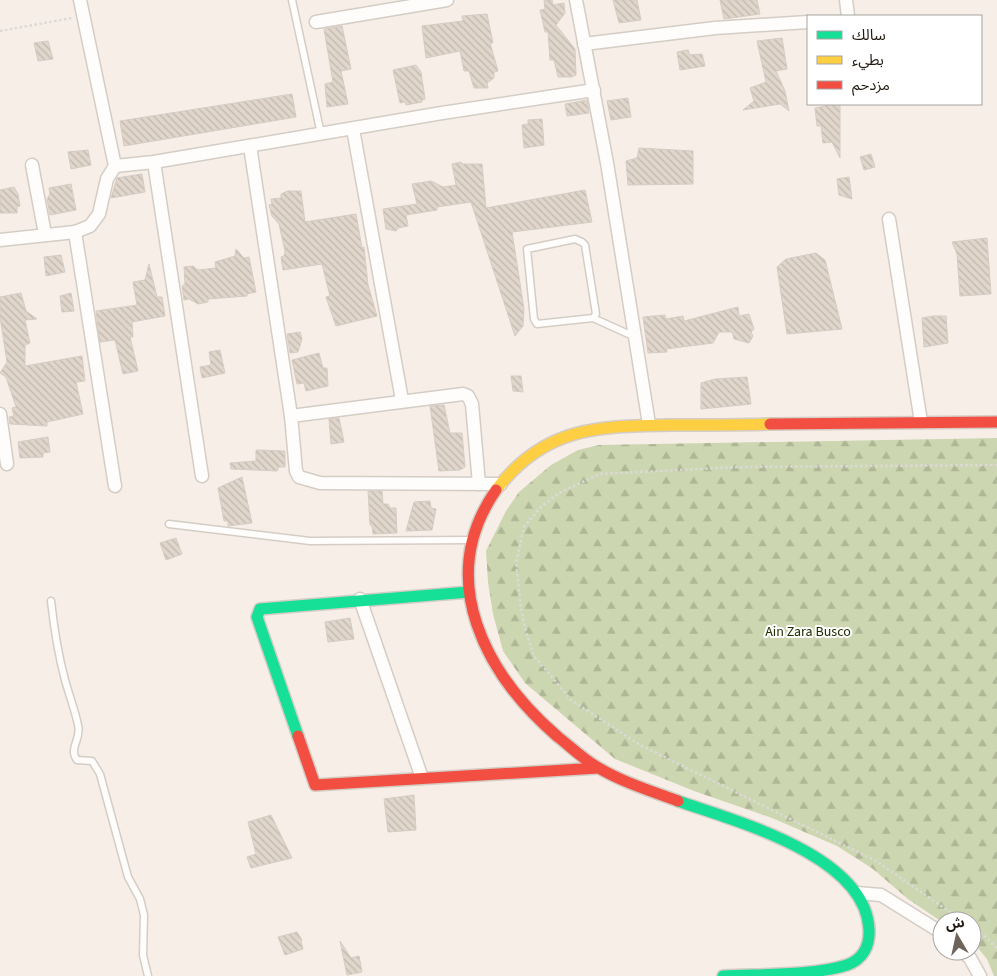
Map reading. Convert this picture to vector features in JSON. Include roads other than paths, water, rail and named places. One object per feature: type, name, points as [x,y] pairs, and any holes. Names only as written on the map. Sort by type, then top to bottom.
[{"type":"main road","points":[[723,976],[835,968],[856,961],[866,948],[870,928],[868,917],[857,893],[830,868],[785,842],[633,784],[598,768],[539,720],[504,681],[478,634],[471,610],[469,558],[479,519],[501,484],[528,456],[554,441],[611,426],[649,424],[997,422]]},
{"type":"main road","points":[[469,592],[360,599],[260,609],[257,617],[315,785],[598,768]]},
{"type":"street","points":[[0,240],[75,232],[94,222],[99,214],[107,179],[115,166],[80,0]]},
{"type":"street","points":[[316,22],[447,0]]},
{"type":"street","points":[[576,0],[594,90],[649,424]]},
{"type":"street","points":[[846,0],[848,15]]},
{"type":"street","points":[[584,44],[715,28],[807,22]]},
{"type":"street","points":[[115,166],[154,162],[442,113],[594,90]]},
{"type":"street","points":[[353,129],[402,400]]},
{"type":"street","points":[[250,146],[291,416],[296,471],[299,478],[308,481],[501,484]]},
{"type":"street","points":[[154,162],[202,476]]},
{"type":"street","points":[[32,165],[45,234]]},
{"type":"street","points":[[889,219],[921,422]]},
{"type":"street","points":[[75,232],[115,486]]},
{"type":"street","points":[[291,416],[402,400],[463,394],[468,396],[472,404],[479,484]]},
{"type":"street","points":[[0,414],[7,464]]},
{"type":"street","points":[[360,599],[422,778]]},
{"type":"street","points":[[857,893],[881,895],[932,927]]},
{"type":"street","points":[[972,961],[980,976]]},
{"type":"lane","points":[[292,0],[321,134]]},
{"type":"lane","points":[[593,318],[596,310],[582,242],[575,239],[542,244],[527,249],[534,319],[537,324],[593,318],[636,337]]},
{"type":"lane","points":[[169,524],[310,541],[473,540]]},
{"type":"lane","points":[[51,601],[55,636],[65,681],[79,725],[80,733],[73,755],[77,760],[92,761],[100,774],[128,877],[140,899],[144,915],[143,955],[148,976]]},
{"type":"park label","name":"Ain Zara Busco","points":[[808,631]]}]
